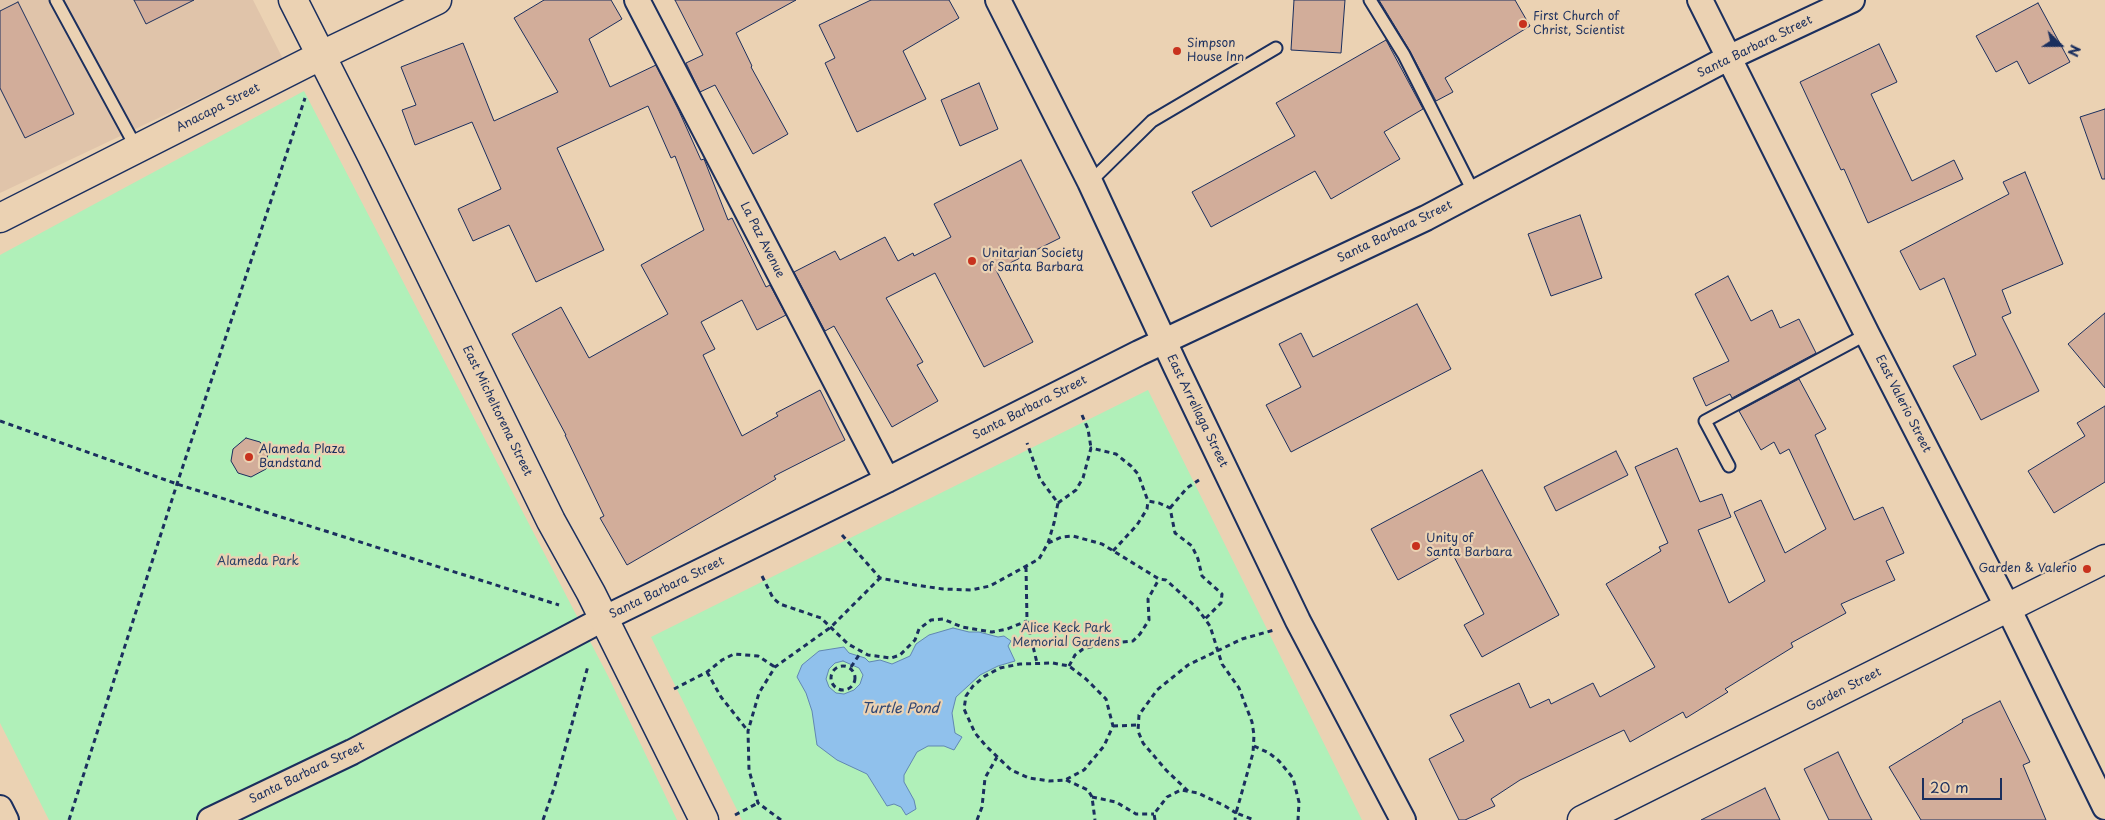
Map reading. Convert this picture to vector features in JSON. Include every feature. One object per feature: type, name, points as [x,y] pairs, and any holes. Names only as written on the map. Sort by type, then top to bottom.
[{"type":"street","name":"East Micheltorena Street","points":[[293,0],[372,156],[551,521],[603,619],[704,820]]},
{"type":"street","name":"Anacapa Street","points":[[0,218],[320,56],[437,0]]},
{"type":"street","name":"La Paz Avenue","points":[[637,0],[887,480]]},
{"type":"street","name":"East Arrellaga Street","points":[[998,0],[1090,182],[1164,342],[1298,621],[1403,820]]},
{"type":"street","name":"East Valerio Street","points":[[1700,0],[1867,334],[2008,608],[2105,808]]},
{"type":"street","name":"Santa Barbara Street","points":[[210,820],[352,752],[603,619],[1164,342],[1426,218],[1728,58],[1852,0]]},
{"type":"street","name":"Garden Street","points":[[1582,820],[1614,809],[2105,559]]},
{"type":"street","points":[[0,808],[6,820]]},
{"type":"lane","points":[[56,0],[137,149]]},
{"type":"lane","points":[[1370,0],[1404,55],[1474,193]]},
{"type":"lane","points":[[1090,182],[1152,121],[1276,48]]},
{"type":"lane","points":[[1729,466],[1705,421],[1867,334]]},
{"type":"path","points":[[69,820],[177,484],[305,98]]},
{"type":"path","points":[[842,535],[880,578],[915,585],[971,590],[990,586],[1039,559],[1048,544],[1058,504],[1076,490],[1083,478],[1091,448],[1088,429],[1082,415]]},
{"type":"path","points":[[0,421],[177,484],[559,605]]},
{"type":"path","points":[[1027,443],[1040,479],[1058,504]]},
{"type":"path","points":[[1091,448],[1116,454],[1131,466],[1138,474],[1148,501],[1147,509],[1140,520],[1113,551]]},
{"type":"path","points":[[1170,508],[1187,488],[1199,480]]},
{"type":"path","points":[[1148,501],[1170,508]]},
{"type":"path","points":[[1170,508],[1175,533],[1190,543],[1196,553],[1202,576],[1222,594],[1221,603],[1205,619]]},
{"type":"path","points":[[1048,544],[1062,537],[1073,536],[1089,539],[1113,551],[1159,579],[1166,580],[1180,592],[1210,626],[1222,664],[1239,688],[1248,709],[1253,728],[1254,746],[1250,769],[1240,797],[1235,820]]},
{"type":"path","points":[[1026,567],[1026,621],[1037,664]]},
{"type":"path","points":[[762,576],[773,598],[780,604],[821,618],[860,654],[891,658],[900,655],[914,640],[919,629],[931,620],[943,620],[962,627],[992,632],[1007,629],[1026,621]]},
{"type":"path","points":[[781,820],[758,803],[749,770],[748,731],[755,701],[762,685],[774,667],[831,626],[880,578]]},
{"type":"path","points":[[1069,666],[1075,655],[1083,649],[1102,644],[1133,640],[1140,634],[1148,620],[1148,599],[1159,579]]},
{"type":"path","points":[[1188,790],[1153,757],[1140,738],[1139,715],[1156,690],[1188,665],[1242,639],[1274,630]]},
{"type":"path","points":[[674,689],[707,672],[722,660],[734,654],[758,656],[774,667]]},
{"type":"path","points":[[851,666],[860,654]]},
{"type":"path","points":[[1065,780],[1084,770],[1104,746],[1113,726],[1106,699],[1069,666],[1053,663],[1020,664],[1000,668],[985,676],[973,686],[966,696],[964,710],[975,734],[1011,770],[1029,778],[1049,781],[1065,780],[1088,790],[1092,797],[1096,820]]},
{"type":"path","points":[[845,665],[851,666],[855,672],[856,679],[854,685],[842,690],[836,688],[831,682],[833,670],[845,665]]},
{"type":"path","points":[[542,820],[555,784],[588,666]]},
{"type":"path","points":[[707,672],[721,697],[748,731]]},
{"type":"path","points":[[1113,726],[1138,725]]},
{"type":"path","points":[[1254,746],[1279,761],[1292,778],[1299,802],[1298,820]]},
{"type":"path","points":[[977,820],[982,807],[985,778],[997,757]]},
{"type":"path","points":[[1155,820],[1154,814],[1167,797],[1181,790],[1188,790],[1208,797],[1236,813],[1254,820]]},
{"type":"path","points":[[1092,797],[1124,805],[1136,814],[1154,814]]},
{"type":"path","points":[[735,815],[758,803]]},
{"type":"shaded area","points":[[0,0],[253,0],[283,59],[0,193]]},
{"type":"green space","name":"Alameda Park","points":[[304,91],[608,676],[677,820],[49,820],[0,723],[0,255]]},
{"type":"green space","name":"Alice Keck Park Memorial Gardens","points":[[1148,390],[1362,820],[742,820],[651,637]]},
{"type":"water","name":"Turtle Pond","points":[[953,628],[998,637],[1004,636],[1011,641],[1008,646],[1015,661],[998,666],[980,675],[956,697],[952,713],[955,733],[962,737],[954,750],[944,746],[928,746],[917,752],[904,775],[904,782],[914,800],[916,809],[906,815],[901,807],[894,804],[887,806],[867,774],[837,760],[817,745],[812,711],[806,693],[797,677],[802,665],[819,651],[844,647],[849,653],[865,658],[869,662],[880,660],[892,664],[910,656],[916,644],[929,635]],"holes":[[[843,661],[859,668],[863,675],[860,684],[854,690],[844,694],[836,693],[829,687],[826,679],[829,669],[835,663]]]},
{"type":"building","points":[[134,0],[194,0],[146,24]]},
{"type":"building","points":[[544,0],[611,0],[622,19],[589,39],[610,87],[656,65],[701,160],[704,159],[728,220],[732,218],[766,287],[770,285],[786,315],[757,330],[742,300],[701,322],[715,349],[703,355],[742,436],[778,416],[776,413],[820,390],[845,440],[774,476],[776,479],[627,565],[600,518],[604,516],[566,435],[512,334],[561,307],[589,358],[668,314],[641,265],[704,230],[675,156],[671,158],[648,106],[557,148],[604,250],[536,282],[509,225],[473,241],[458,209],[501,189],[472,122],[415,145],[402,110],[416,105],[401,67],[463,43],[494,121],[558,92],[514,18]]},
{"type":"building","points":[[675,0],[796,0],[736,33],[751,67],[788,134],[753,154],[715,85],[700,92],[686,63],[703,55]]},
{"type":"building","points":[[871,0],[949,0],[959,18],[903,51],[926,99],[857,132],[825,63],[835,58],[819,25]]},
{"type":"building","points":[[1294,0],[1345,0],[1341,53],[1291,50]]},
{"type":"building","points":[[1379,0],[1515,0],[1530,26],[1445,78],[1453,92],[1436,101],[1410,51]]},
{"type":"building","points":[[18,2],[74,114],[25,138],[0,88],[0,11]]},
{"type":"building","points":[[2038,3],[2070,62],[2029,84],[2017,61],[1996,72],[1976,36]]},
{"type":"building","points":[[1386,40],[1423,109],[1384,132],[1400,159],[1331,199],[1315,171],[1211,227],[1192,192],[1295,136],[1276,103]]},
{"type":"building","points":[[1879,44],[1897,82],[1871,94],[1912,181],[1954,160],[1963,179],[1868,223],[1844,169],[1841,170],[1800,82]]},
{"type":"building","points":[[979,83],[998,129],[960,146],[941,100]]},
{"type":"building","points":[[2105,109],[2105,179],[2102,179],[2080,117]]},
{"type":"building","points":[[1021,160],[1060,238],[996,270],[1033,342],[984,367],[935,273],[886,298],[923,362],[917,365],[938,401],[892,427],[834,326],[825,331],[794,272],[835,251],[840,260],[885,237],[898,261],[913,253],[914,256],[951,237],[934,204]]},
{"type":"building","points":[[2025,172],[2063,264],[2002,290],[2011,313],[2002,317],[2039,391],[1981,420],[1953,366],[1976,355],[1944,278],[1920,290],[1900,251],[2009,194],[2003,182]]},
{"type":"building","points":[[1580,215],[1602,278],[1551,296],[1528,234]]},
{"type":"building","points":[[1728,276],[1751,321],[1772,310],[1780,328],[1799,319],[1816,353],[1732,398],[1730,394],[1706,406],[1693,378],[1729,361],[1695,294]]},
{"type":"building","points":[[1417,304],[1451,369],[1291,452],[1266,405],[1301,387],[1279,344],[1301,333],[1313,357]]},
{"type":"building","points":[[2105,313],[2105,388],[2068,344]]},
{"type":"building","points":[[1799,379],[1826,429],[1815,435],[1854,520],[1883,507],[1904,553],[1886,561],[1895,580],[1841,604],[1846,613],[1791,643],[1793,647],[1725,689],[1728,692],[1686,718],[1683,712],[1630,742],[1624,730],[1520,780],[1491,799],[1495,806],[1465,820],[1459,820],[1429,759],[1464,741],[1450,715],[1519,683],[1530,708],[1549,699],[1551,704],[1593,683],[1600,697],[1655,667],[1606,584],[1661,551],[1659,547],[1668,543],[1635,467],[1677,448],[1700,502],[1722,494],[1731,517],[1698,530],[1729,603],[1765,581],[1734,512],[1761,500],[1785,553],[1826,529],[1789,449],[1780,454],[1774,442],[1761,450],[1739,411]]},
{"type":"building","points":[[2105,406],[2105,482],[2054,513],[2028,471],[2085,436],[2077,423]]},
{"type":"building","name":"Alameda Plaza Bandstand","points":[[246,438],[260,442],[268,452],[266,469],[251,477],[238,473],[231,461],[233,449]]},
{"type":"building","points":[[1616,451],[1628,475],[1556,511],[1544,487]]},
{"type":"building","points":[[1482,470],[1559,615],[1482,657],[1464,625],[1484,614],[1451,551],[1398,580],[1371,529]]},
{"type":"building","points":[[2000,701],[2030,762],[2023,765],[2046,820],[1921,820],[1889,767],[1963,722],[1962,720]]},
{"type":"building","points":[[1838,752],[1872,820],[1829,820],[1804,769]]},
{"type":"building","points":[[1765,788],[1780,820],[1701,820]]},
{"type":"place","name":"First Church of Christ, Scientist","points":[[1523,24]]},
{"type":"place","name":"Simpson House Inn","points":[[1177,51]]},
{"type":"place","name":"Unitarian Society of Santa Barbara","points":[[972,261]]},
{"type":"place","name":"Alameda Plaza Bandstand","points":[[249,457]]},
{"type":"place","name":"Unity of Santa Barbara","points":[[1416,546]]},
{"type":"place","name":"Garden & Valerio","points":[[2087,569]]}]
